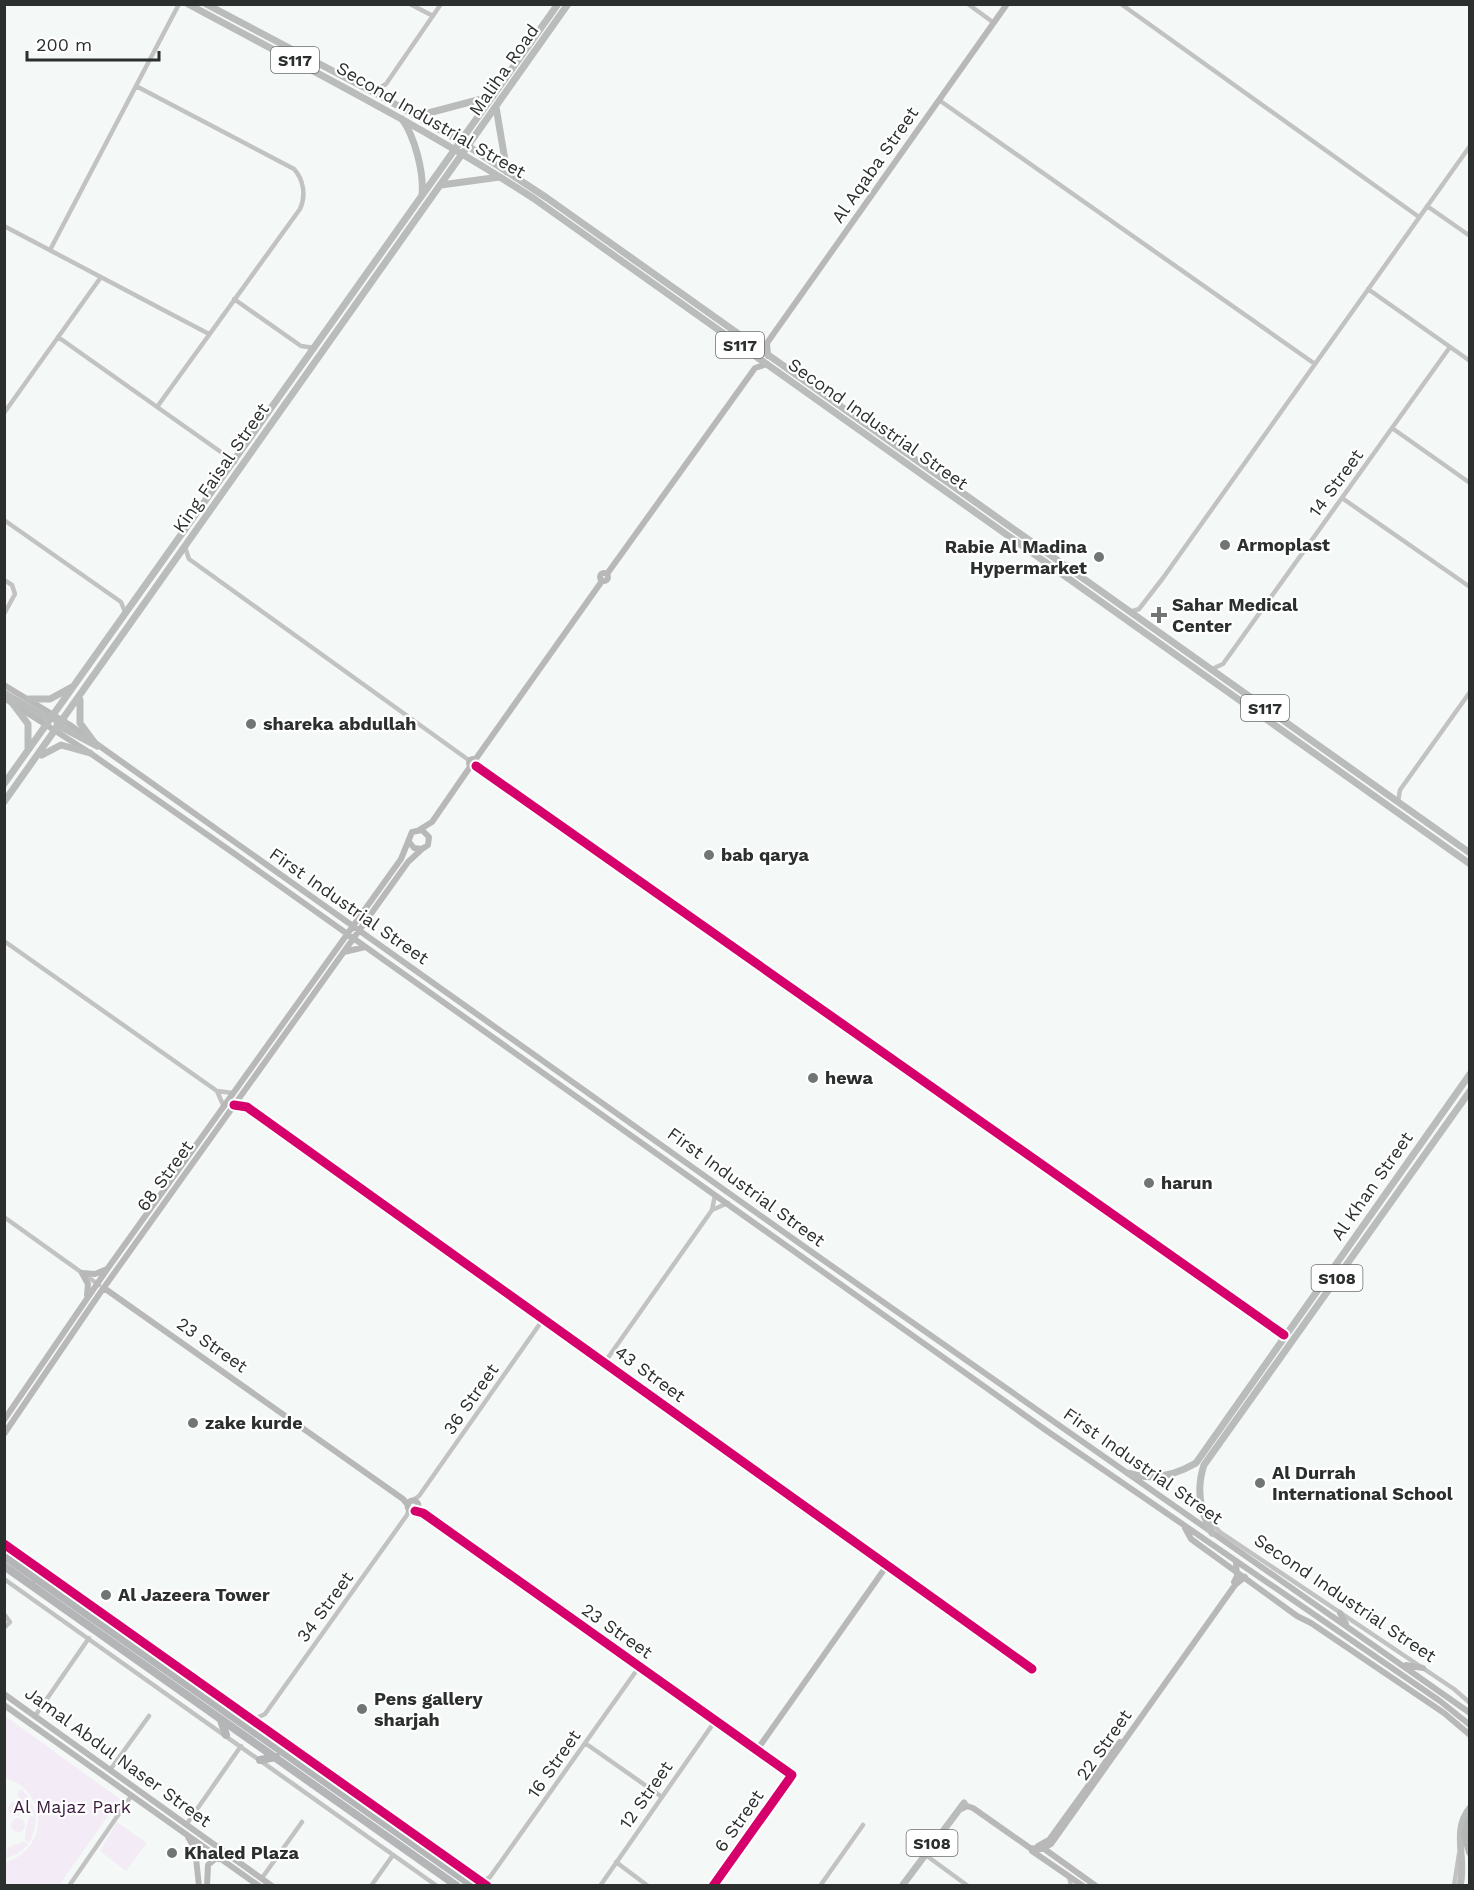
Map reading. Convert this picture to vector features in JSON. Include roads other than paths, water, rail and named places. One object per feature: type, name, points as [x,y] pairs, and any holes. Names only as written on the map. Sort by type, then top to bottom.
[{"type":"highway","points":[[4,1557],[326,1781],[483,1885]]},
{"type":"highway","points":[[4,1566],[457,1886]]},
{"type":"highway","points":[[35,1566],[36,1579]]},
{"type":"highway","points":[[183,1671],[186,1682]]},
{"type":"highway","points":[[220,1717],[226,1735]]},
{"type":"highway","points":[[263,1727],[265,1738]]},
{"type":"highway","points":[[260,1760],[276,1757]]},
{"type":"highway","points":[[326,1781],[339,1780]]},
{"type":"highway","points":[[1465,1850],[1465,1835],[1470,1820]]},
{"type":"main road","name":"Second Industrial Street","points":[[188,4],[458,145]]},
{"type":"main road","name":"Second Industrial Street","points":[[206,4],[416,116],[504,175],[754,346],[767,360],[1470,864]]},
{"type":"main road","name":"Maliha Road","points":[[458,145],[558,4]]},
{"type":"main road","name":"Maliha Road","points":[[466,150],[568,4]]},
{"type":"main road","points":[[416,116],[495,95]]},
{"type":"main road","points":[[441,185],[504,175],[496,107]]},
{"type":"main road","points":[[401,117],[411,137],[423,182],[422,195]]},
{"type":"main road","name":"King Faisal Street","points":[[4,784],[236,462],[458,145]]},
{"type":"main road","name":"King Faisal Street","points":[[4,802],[466,150]]},
{"type":"main road","name":"Second Industrial Street","points":[[504,175],[754,355],[767,360],[1211,669],[1470,853]]},
{"type":"main road","points":[[29,699],[50,699],[76,684]]},
{"type":"main road","points":[[4,693],[97,746]]},
{"type":"main road","points":[[81,696],[81,723],[97,746]]},
{"type":"main road","points":[[13,704],[29,727],[28,751]]},
{"type":"main road","points":[[33,763],[47,750],[61,745],[90,753]]},
{"type":"main road","name":"Al Khan Street","points":[[1128,1473],[1143,1478],[1162,1476],[1177,1473],[1196,1463],[1470,1074]]},
{"type":"main road","name":"Al Khan Street","points":[[1204,1517],[1200,1490],[1204,1466],[1470,1091]]},
{"type":"main road","points":[[1204,1517],[1212,1533]]},
{"type":"main road","name":"S108","points":[[907,1886],[962,1806]]},
{"type":"main road","name":"S108","points":[[902,1886],[962,1806]]},
{"type":"main road","points":[[1460,1886],[1465,1850],[1461,1825],[1470,1809]]},
{"type":"street","points":[[50,250],[179,4]]},
{"type":"street","points":[[410,4],[433,16]]},
{"type":"street","points":[[373,92],[386,84],[441,4]]},
{"type":"street","points":[[968,4],[994,23]]},
{"type":"street","name":"Al Aqaba Street","points":[[767,343],[1007,4]]},
{"type":"street","points":[[1121,4],[1419,217]]},
{"type":"street","points":[[386,84],[386,99]]},
{"type":"street","points":[[136,86],[291,167],[299,176],[304,194],[300,209],[157,406]]},
{"type":"street","points":[[939,100],[1315,364]]},
{"type":"street","points":[[1128,612],[1142,607],[1470,146]]},
{"type":"street","points":[[1427,206],[1470,236]]},
{"type":"street","points":[[4,226],[209,334]]},
{"type":"street","points":[[4,413],[101,277]]},
{"type":"street","points":[[1368,289],[1470,361]]},
{"type":"street","points":[[234,299],[301,346],[315,348]]},
{"type":"street","points":[[58,337],[236,462]]},
{"type":"street","points":[[432,822],[410,835],[410,843],[414,848],[421,850],[428,844],[432,822],[602,581],[601,575],[607,574],[754,368],[767,360],[767,343],[754,346]]},
{"type":"street","points":[[301,346],[307,360]]},
{"type":"street","name":"14 Street","points":[[1223,664],[1450,347]]},
{"type":"street","points":[[754,355],[754,368]]},
{"type":"street","points":[[1392,428],[1470,483]]},
{"type":"street","points":[[1342,498],[1470,587]]},
{"type":"street","points":[[4,520],[121,602],[126,615]]},
{"type":"street","points":[[185,544],[189,559],[433,732],[473,763],[1284,1335]]},
{"type":"street","points":[[174,561],[189,559]]},
{"type":"street","points":[[4,580],[12,585],[15,594],[4,614]]},
{"type":"street","points":[[121,602],[136,601]]},
{"type":"street","points":[[1141,621],[1142,607]]},
{"type":"street","points":[[1211,669],[1223,664],[1225,679]]},
{"type":"street","name":"First Industrial Street","points":[[4,686],[29,699],[90,753],[1236,1563],[1418,1686],[1470,1725]]},
{"type":"street","points":[[1399,804],[1400,790],[1470,692]]},
{"type":"street","name":"First Industrial Street","points":[[4,698],[51,720]]},
{"type":"street","name":"First Industrial Street","points":[[97,746],[1470,1713]]},
{"type":"street","points":[[1386,795],[1400,790]]},
{"type":"street","points":[[419,830],[426,831],[429,837]]},
{"type":"street","name":"68 Street","points":[[4,1420],[97,1283],[401,859],[410,843]]},
{"type":"street","name":"68 Street","points":[[4,1434],[234,1105],[358,932],[421,850]]},
{"type":"street","points":[[342,920],[360,915]]},
{"type":"street","points":[[368,919],[371,941]]},
{"type":"street","points":[[332,923],[338,935],[337,946]]},
{"type":"street","points":[[4,941],[217,1091],[233,1093]]},
{"type":"street","points":[[344,952],[365,947]]},
{"type":"street","points":[[217,1091],[224,1107]]},
{"type":"street","points":[[242,1095],[247,1107]]},
{"type":"street","name":"43 Street","points":[[234,1105],[247,1107],[1032,1669]]},
{"type":"street","points":[[605,1362],[712,1210],[715,1194]]},
{"type":"street","points":[[712,1210],[728,1203]]},
{"type":"street","name":"23 Street","points":[[4,1217],[792,1775]]},
{"type":"street","points":[[82,1273],[97,1274],[108,1268]]},
{"type":"street","points":[[82,1273],[88,1284],[87,1299]]},
{"type":"street","points":[[93,1304],[115,1296],[115,1273]]},
{"type":"street","name":"36 Street","points":[[412,1507],[544,1318]]},
{"type":"street","points":[[10,1425],[13,1414],[45,1369],[46,1359]]},
{"type":"street","name":"34 Street","points":[[253,1720],[264,1714],[412,1507]]},
{"type":"street","name":"Second Industrial Street","points":[[1204,1517],[1220,1532],[1423,1668],[1470,1703]]},
{"type":"street","points":[[1185,1527],[1191,1539],[1297,1616],[1403,1685],[1461,1726],[1470,1735]]},
{"type":"street","points":[[4,1544],[339,1780],[483,1885]]},
{"type":"street","points":[[1236,1563],[1237,1572]]},
{"type":"street","points":[[757,1750],[888,1564]]},
{"type":"street","name":"22 Street","points":[[1042,1847],[1070,1812],[1235,1582],[1237,1572]]},
{"type":"street","name":"22 Street","points":[[1042,1847],[1060,1833],[1235,1585],[1245,1577]]},
{"type":"street","points":[[4,1579],[437,1886]]},
{"type":"street","points":[[1293,1588],[1305,1588]]},
{"type":"street","points":[[1340,1612],[1348,1627]]},
{"type":"street","points":[[4,1614],[10,1622],[4,1628]]},
{"type":"street","points":[[35,1716],[89,1638]]},
{"type":"street","points":[[1402,1664],[1423,1668]]},
{"type":"street","name":"16 Street","points":[[483,1885],[639,1667]]},
{"type":"street","points":[[1403,1685],[1418,1686]]},
{"type":"street","name":"Jamal Abdul Naser Street","points":[[4,1694],[272,1886]]},
{"type":"street","name":"Jamal Abdul Naser Street","points":[[4,1705],[259,1886]]},
{"type":"street","points":[[263,1727],[264,1714]]},
{"type":"street","points":[[90,1766],[94,1763],[105,1770],[110,1770],[149,1716]]},
{"type":"street","points":[[1460,1716],[1461,1726]]},
{"type":"street","name":"12 Street","points":[[600,1886],[715,1721]]},
{"type":"street","points":[[48,1735],[66,1743],[70,1741]]},
{"type":"street","points":[[585,1743],[662,1797]]},
{"type":"street","points":[[186,1825],[241,1746]]},
{"type":"street","name":"6 Street","points":[[714,1886],[792,1775]]},
{"type":"street","points":[[69,1886],[132,1796]]},
{"type":"street","points":[[962,1806],[970,1804],[1029,1844],[1042,1847],[1096,1886]]},
{"type":"street","points":[[962,1806],[973,1808],[1083,1886]]},
{"type":"street","points":[[262,1878],[302,1822]]},
{"type":"street","points":[[830,1886],[822,1883],[863,1825]]},
{"type":"street","points":[[186,1834],[195,1850],[199,1886]]},
{"type":"street","points":[[1027,1847],[1042,1847]]},
{"type":"street","points":[[1454,1886],[1465,1850]]},
{"type":"street","points":[[371,1886],[393,1855]]},
{"type":"street","points":[[927,1856],[968,1886]]},
{"type":"street","points":[[207,1886],[208,1865],[215,1859],[222,1859]]},
{"type":"street","points":[[616,1862],[648,1886]]},
{"type":"street","points":[[1069,1876],[1071,1886]]},
{"type":"place","name":"Armoplast","points":[[1225,545]]},
{"type":"place","name":"Rabie Al Madina Hypermarket","points":[[1099,557]]},
{"type":"place","name":"Sahar Medical Center","points":[[1159,615]]},
{"type":"place","name":"shareka abdullah","points":[[251,724]]},
{"type":"place","name":"bab qarya","points":[[709,855]]},
{"type":"place","name":"hewa","points":[[813,1078]]},
{"type":"place","name":"harun","points":[[1149,1183]]},
{"type":"place","name":"zake kurde","points":[[193,1423]]},
{"type":"place","name":"Al Durrah International School","points":[[1260,1483]]},
{"type":"place","name":"Al Jazeera Tower","points":[[106,1595]]},
{"type":"place","name":"Pens gallery sharjah","points":[[362,1709]]},
{"type":"place","name":"Khaled Plaza","points":[[172,1853]]},
{"type":"park label","name":"Al Majaz Park","points":[[72,1807]]}]
